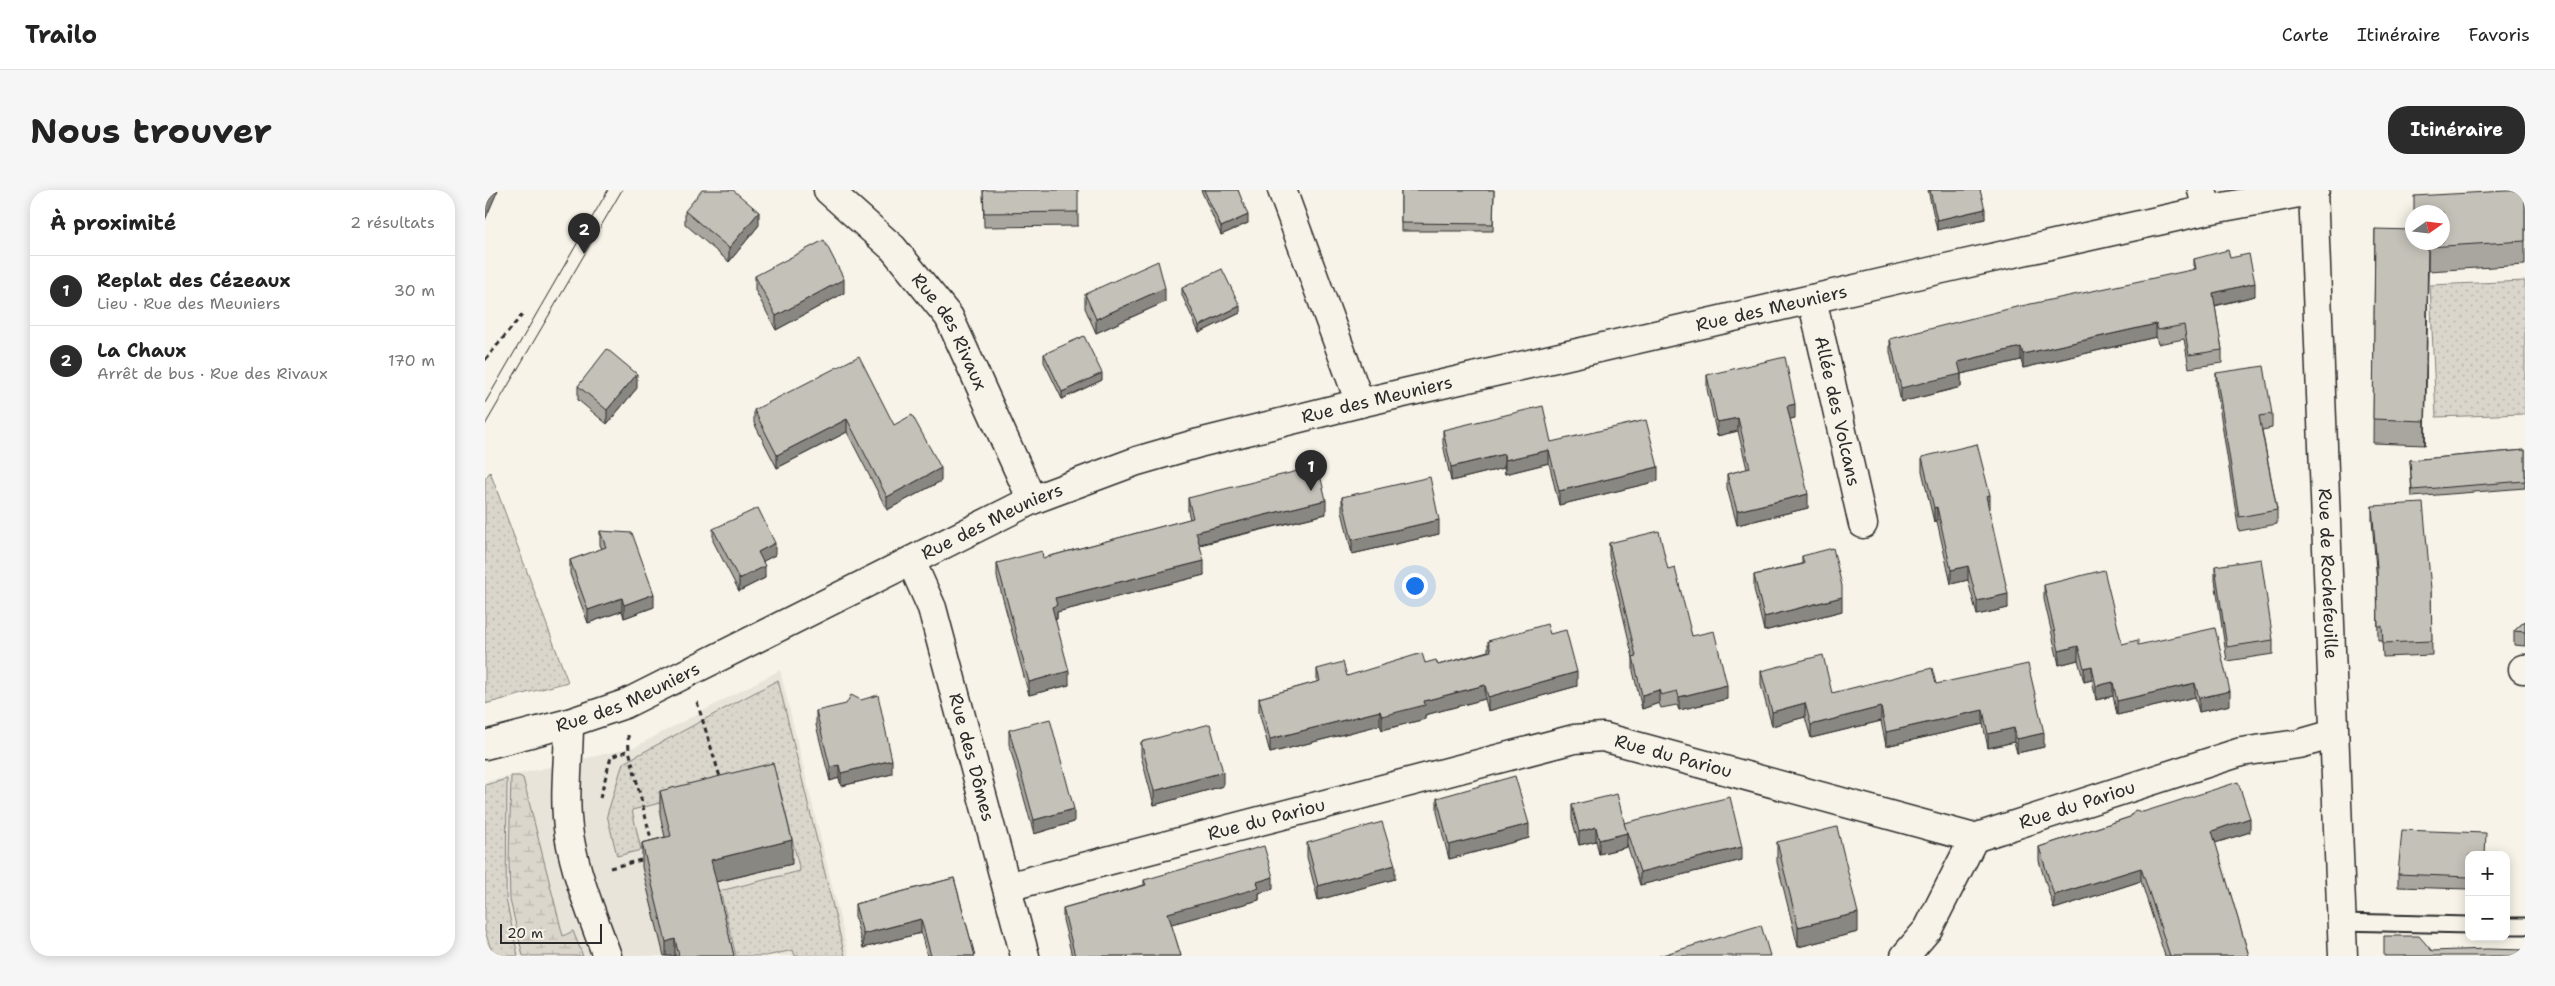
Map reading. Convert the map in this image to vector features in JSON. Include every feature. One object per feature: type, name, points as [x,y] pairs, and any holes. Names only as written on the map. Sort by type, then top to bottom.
[{"type":"street","name":"Rue des Rivaux","points":[[828,190],[893,248],[949,317],[1032,500]]},
{"type":"street","points":[[1282,190],[1359,403]]},
{"type":"street","name":"Rue des Meuniers","points":[[496,742],[569,723],[625,704],[1032,500],[1137,461],[1199,443],[1359,403],[1812,299],[2204,200],[2314,190]]},
{"type":"street","name":"Rue de Rochefeuille","points":[[2314,190],[2343,956]]},
{"type":"street","name":"Allée des Volcans","points":[[1812,299],[1863,524]]},
{"type":"street","name":"Rue des Dômes","points":[[911,561],[932,608],[1025,956]]},
{"type":"street","points":[[569,723],[567,793],[569,834],[580,876],[607,956]]},
{"type":"street","name":"Rue du Pariou","points":[[1007,887],[1574,740],[1603,737],[1974,838],[2241,752],[2299,744],[2334,734]]},
{"type":"street","points":[[1905,956],[1928,929],[1974,838]]},
{"type":"lane","points":[[2341,922],[2465,925]]},
{"type":"lane","points":[[2510,926],[2525,926]]},
{"type":"path","points":[[485,360],[522,315]]},
{"type":"path","points":[[683,675],[702,711],[722,782]]},
{"type":"path","points":[[625,704],[629,750],[653,847]]},
{"type":"path","points":[[598,805],[611,757],[629,750]]},
{"type":"path","points":[[580,876],[647,859]]},
{"type":"shaded area","points":[[780,670],[849,956],[486,956],[485,782],[635,747]]},
{"type":"green space","points":[[2525,281],[2525,414],[2436,417],[2430,285]]},
{"type":"green space","points":[[490,472],[568,682],[485,704],[485,479]]},
{"type":"green space","points":[[778,680],[845,956],[795,956],[793,950],[766,956],[736,956],[720,891],[800,871],[776,774],[632,810],[641,850],[617,856],[607,815],[623,763]]},
{"type":"green space","points":[[511,776],[523,778],[563,936],[573,931],[583,956],[523,956],[510,900]]},
{"type":"green space","points":[[507,779],[506,899],[518,956],[493,956],[485,931],[485,785]]},
{"type":"building","points":[[702,190],[733,190],[759,212],[729,248],[685,211]]},
{"type":"building","points":[[983,190],[1078,190],[1078,212],[984,213]]},
{"type":"building","points":[[1204,190],[1238,190],[1248,215],[1221,227]]},
{"type":"building","points":[[1401,190],[1494,190],[1493,224],[1401,223]]},
{"type":"building","points":[[1930,190],[1980,190],[1985,209],[1937,220]]},
{"type":"building","points":[[2525,190],[2525,241],[2450,246],[2450,205],[2414,205],[2414,196]]},
{"type":"building","points":[[2375,229],[2405,230],[2405,250],[2428,250],[2425,421],[2373,419]]},
{"type":"building","points":[[824,240],[844,279],[776,316],[755,276]]},
{"type":"building","points":[[2228,250],[2230,258],[2249,254],[2255,283],[2213,293],[2222,350],[2189,355],[2184,325],[2158,330],[2156,324],[2023,354],[2021,347],[1958,362],[1961,374],[1901,388],[1890,339],[2012,308],[2196,269],[2194,259]]},
{"type":"building","points":[[1158,261],[1165,288],[1096,319],[1085,294]]},
{"type":"building","points":[[1222,269],[1240,306],[1199,326],[1182,288]]},
{"type":"building","points":[[1084,336],[1102,373],[1062,392],[1044,354]]},
{"type":"building","points":[[607,349],[637,374],[607,410],[578,386]]},
{"type":"building","points":[[859,356],[894,425],[912,415],[941,468],[887,497],[847,419],[777,455],[754,410]]},
{"type":"building","points":[[1785,357],[1795,404],[1787,406],[1808,494],[1737,511],[1727,474],[1750,468],[1738,418],[1717,422],[1707,375]]},
{"type":"building","points":[[2264,366],[2272,414],[2259,416],[2277,510],[2239,517],[2216,373]]},
{"type":"building","points":[[1543,406],[1551,442],[1646,420],[1658,467],[1559,491],[1549,450],[1505,460],[1504,454],[1451,467],[1443,430]]},
{"type":"building","points":[[1977,444],[1990,495],[1986,496],[2008,594],[1977,601],[1968,566],[1951,570],[1937,507],[1934,508],[1922,457]]},
{"type":"building","points":[[2525,450],[2525,481],[2412,490],[2410,460]]},
{"type":"building","points":[[1318,466],[1326,500],[1196,532],[1204,561],[1055,598],[1057,605],[1052,607],[1069,671],[1029,682],[997,563],[1042,551],[1043,558],[1193,518],[1188,498]]},
{"type":"building","points":[[1430,477],[1439,520],[1352,540],[1342,497]]},
{"type":"building","points":[[2423,503],[2431,589],[2432,641],[2383,643],[2382,626],[2378,626],[2377,568],[2372,506]]},
{"type":"building","points":[[758,508],[775,543],[758,552],[765,566],[739,579],[713,529]]},
{"type":"building","points":[[600,531],[632,533],[654,594],[624,605],[622,598],[588,610],[570,560],[606,547]]},
{"type":"building","points":[[1659,531],[1668,570],[1675,568],[1692,636],[1714,631],[1727,685],[1679,697],[1677,691],[1661,695],[1659,690],[1642,695],[1633,657],[1636,656],[1609,543]]},
{"type":"building","points":[[1833,548],[1842,586],[1842,597],[1764,617],[1754,575],[1804,564],[1802,556]]},
{"type":"building","points":[[2261,559],[2273,640],[2227,647],[2215,566]]},
{"type":"building","points":[[2104,570],[2122,644],[2138,640],[2138,645],[2215,628],[2230,691],[2199,698],[2195,683],[2117,701],[2113,682],[2096,686],[2092,666],[2084,668],[2078,646],[2059,651],[2044,585]]},
{"type":"building","points":[[2525,621],[2525,632],[2514,631]]},
{"type":"building","points":[[1547,624],[1550,634],[1566,630],[1577,672],[1488,697],[1485,685],[1424,701],[1425,705],[1382,716],[1380,711],[1270,739],[1259,698],[1320,681],[1317,669],[1343,662],[1347,676],[1422,653],[1425,663],[1436,660],[1438,665],[1491,651],[1488,641]]},
{"type":"building","points":[[1823,655],[1832,693],[1932,668],[1936,684],[2028,664],[2044,733],[2017,739],[2014,728],[1988,734],[1983,710],[1886,732],[1881,707],[1811,725],[1805,703],[1772,712],[1761,671]]},
{"type":"building","points":[[851,695],[861,700],[878,695],[892,760],[841,773],[839,765],[830,767],[816,711],[846,704]]},
{"type":"building","points":[[1050,719],[1074,809],[1034,820],[1009,730]]},
{"type":"building","points":[[1210,724],[1223,772],[1154,791],[1141,742]]},
{"type":"building","points":[[773,763],[792,840],[711,860],[734,956],[679,956],[675,939],[666,942],[642,843],[671,836],[660,791]]},
{"type":"building","points":[[1515,776],[1529,824],[1449,845],[1437,798]]},
{"type":"building","points":[[2238,782],[2250,818],[2212,831],[2249,956],[2170,956],[2141,868],[2054,895],[2039,847],[2130,817],[2135,810],[2143,812]]},
{"type":"building","points":[[1617,794],[1627,833],[1599,840],[1596,827],[1579,832],[1572,805]]},
{"type":"building","points":[[1730,797],[1742,847],[1640,872],[1624,823]]},
{"type":"building","points":[[1382,822],[1395,865],[1318,886],[1307,843]]},
{"type":"building","points":[[1837,827],[1858,913],[1798,927],[1777,842]]},
{"type":"building","points":[[2402,830],[2486,833],[2485,851],[2465,851],[2465,877],[2398,874]]},
{"type":"building","points":[[1264,846],[1273,877],[1257,882],[1259,888],[1168,913],[1181,956],[1075,956],[1063,908],[1146,885],[1144,880]]},
{"type":"building","points":[[954,878],[975,956],[931,956],[921,919],[863,934],[855,904]]},
{"type":"building","points":[[1761,925],[1770,956],[1659,956]]},
{"type":"building","points":[[2384,936],[2419,936],[2432,951],[2525,950],[2525,956],[2384,956]]},
{"type":"tram line","points":[[485,403],[608,190]]},
{"type":"tram line","points":[[485,425],[622,190]]},
{"type":"place","name":"La Chaux","points":[[584,254]]},
{"type":"place","name":"Replat des Cézeaux","points":[[1311,491]]}]
